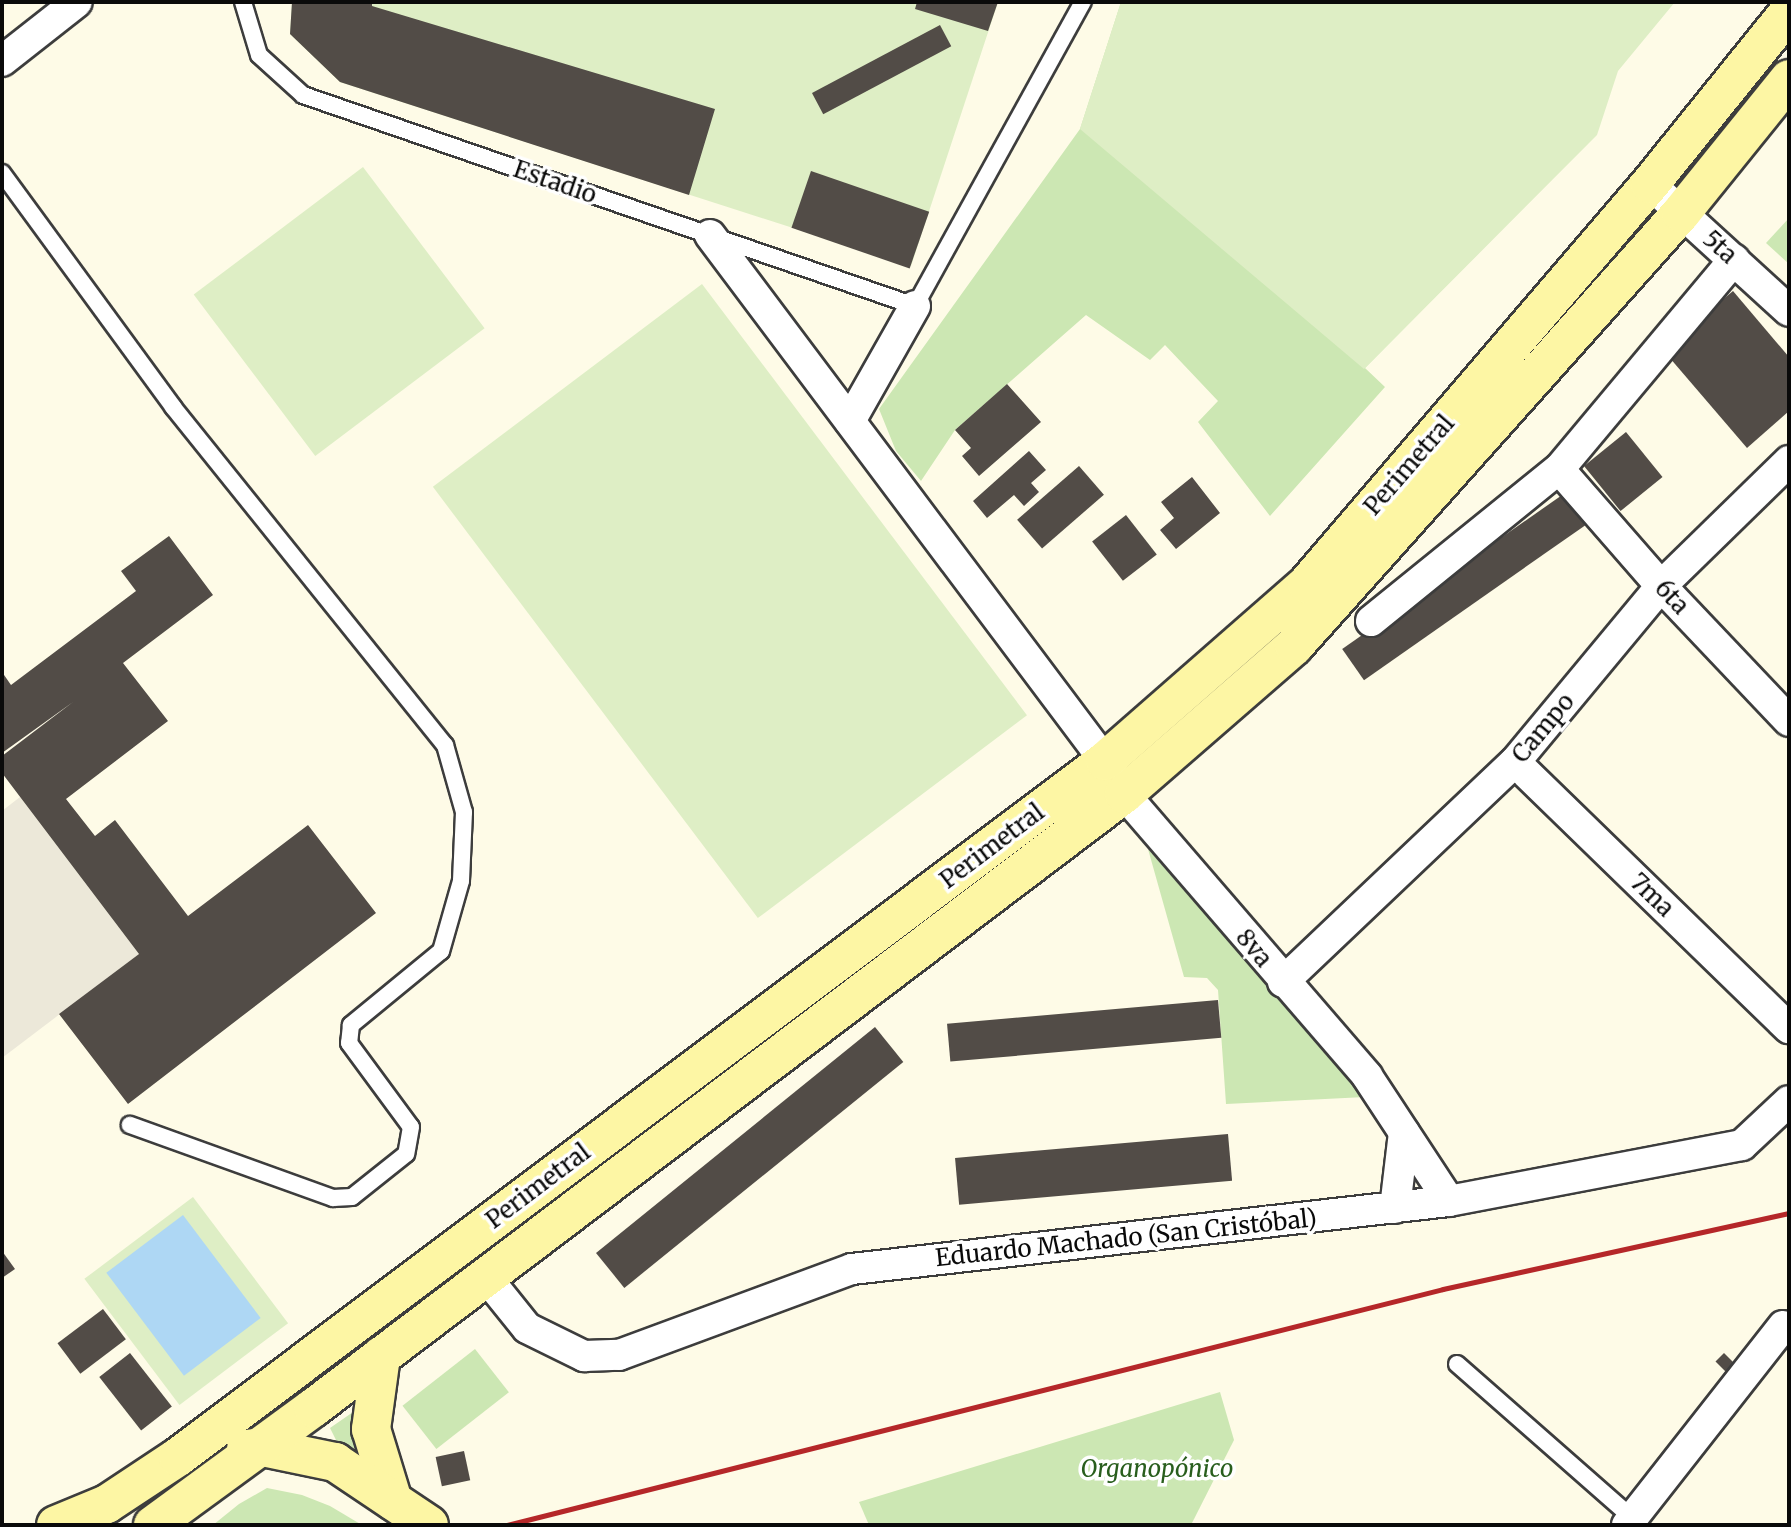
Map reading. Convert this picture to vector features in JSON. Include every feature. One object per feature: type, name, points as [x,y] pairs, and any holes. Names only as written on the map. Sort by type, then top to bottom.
[{"type":"main road","name":"Perimetral","points":[[56,1525],[107,1504],[178,1457],[1105,761],[1307,584],[1650,184],[1789,12]]},
{"type":"main road","name":"Perimetral","points":[[153,1525],[262,1447],[1124,794],[1294,646],[1681,213],[1789,79]]},
{"type":"main road","points":[[334,1339],[313,1408],[335,1461]]},
{"type":"main road","points":[[381,1356],[372,1429],[393,1501]]},
{"type":"main road","points":[[178,1457],[262,1447],[335,1461],[429,1525]]},
{"type":"street","points":[[2,61],[77,2]]},
{"type":"street","name":"5ta","points":[[1650,184],[1789,310]]},
{"type":"street","name":"8va","points":[[710,235],[1105,761],[1124,794],[1283,982],[1367,1076],[1449,1201]]},
{"type":"street","points":[[1371,621],[1559,469],[1734,260]]},
{"type":"street","points":[[850,421],[915,306]]},
{"type":"street","name":"Campo","points":[[1283,982],[1515,762],[1661,586],[1789,461]]},
{"type":"street","name":"6ta","points":[[1559,469],[1661,586],[1789,721]]},
{"type":"street","name":"7ma","points":[[1515,762],[1789,1028]]},
{"type":"street","name":"Eduardo Machado (San Cristóbal)","points":[[486,1277],[527,1328],[584,1356],[619,1356],[852,1269],[1449,1201],[1742,1145],[1789,1101]]},
{"type":"street","points":[[1395,1208],[1404,1133]]},
{"type":"street","points":[[1630,1522],[1783,1326]]},
{"type":"lane","name":"Estadio","points":[[243,2],[259,55],[303,94],[915,306]]},
{"type":"lane","points":[[915,306],[1083,2]]},
{"type":"lane","points":[[2,173],[173,407],[445,745],[464,811],[461,881],[441,951],[351,1025],[349,1043],[411,1127],[407,1154],[352,1197],[333,1198],[130,1125]]},
{"type":"lane","points":[[1457,1363],[1630,1522]]},
{"type":"green space","points":[[292,2],[998,2],[911,266],[340,82],[290,34]]},
{"type":"green space","points":[[1121,2],[1527,204],[1365,368],[1385,387],[1270,516],[1198,422],[1218,401],[1165,345],[1150,360],[1086,315],[955,430],[921,481],[896,451],[879,409],[1080,129]]},
{"type":"green space","points":[[1121,2],[1675,2],[1618,71],[1597,135],[1364,369],[1080,129]]},
{"type":"green space","points":[[363,167],[485,328],[315,456],[194,295]]},
{"type":"green space","points":[[1789,218],[1789,264],[1766,243]]},
{"type":"green space","points":[[702,284],[1027,715],[758,918],[433,487]]},
{"type":"green space","points":[[1148,849],[1365,1097],[1226,1104],[1218,990],[1207,978],[1184,977]]},
{"type":"green space","points":[[193,1197],[288,1323],[179,1405],[84,1279]]},
{"type":"green space","points":[[475,1349],[509,1392],[436,1449],[403,1406]]},
{"type":"green space","name":"Organopónico","points":[[1220,1392],[1234,1440],[1191,1525],[869,1525],[859,1502]]},
{"type":"green space","points":[[356,1410],[355,1445],[362,1465],[341,1450],[330,1428]]},
{"type":"green space","points":[[267,1488],[302,1495],[330,1506],[362,1525],[213,1525],[239,1504]]},
{"type":"shaded area","points":[[20,797],[139,954],[2,1058],[2,811]]},
{"type":"water","points":[[183,1215],[261,1318],[184,1376],[106,1273]]},
{"type":"building","points":[[292,2],[372,2],[372,6],[715,109],[689,195],[340,82],[290,34]]},
{"type":"building","points":[[917,2],[998,2],[988,31],[915,9]]},
{"type":"building","points":[[940,25],[951,46],[823,114],[812,93]]},
{"type":"building","points":[[811,171],[929,212],[910,268],[791,228]]},
{"type":"building","points":[[1733,291],[1789,357],[1789,411],[1747,448],[1663,350]]},
{"type":"building","points":[[1007,384],[1041,422],[979,476],[962,456],[971,448],[955,430]]},
{"type":"building","points":[[1626,432],[1663,477],[1621,511],[1584,466]]},
{"type":"building","points":[[1029,451],[1046,470],[1031,483],[1039,492],[1024,506],[1014,495],[987,518],[973,501]]},
{"type":"building","points":[[1079,466],[1104,495],[1042,548],[1017,520]]},
{"type":"building","points":[[1192,477],[1220,513],[1176,549],[1160,530],[1174,518],[1161,502]]},
{"type":"building","points":[[1565,493],[1587,524],[1364,680],[1342,649]]},
{"type":"building","points":[[1126,515],[1157,554],[1123,581],[1092,541]]},
{"type":"building","points":[[169,536],[213,595],[123,663],[168,721],[66,799],[95,836],[115,820],[188,916],[308,825],[376,913],[128,1104],[59,1014],[139,954],[2,773],[2,756],[73,702],[2,753],[2,672],[11,685],[136,591],[121,571]]},
{"type":"building","points":[[1218,1000],[1221,1038],[950,1062],[947,1024]]},
{"type":"building","points":[[875,1027],[903,1062],[624,1288],[596,1253]]},
{"type":"building","points":[[1228,1134],[1232,1181],[959,1205],[955,1158]]},
{"type":"building","points":[[2,1251],[15,1269],[2,1278]]},
{"type":"building","points":[[103,1309],[126,1339],[80,1374],[57,1343]]},
{"type":"building","points":[[130,1353],[172,1407],[141,1431],[99,1377]]},
{"type":"building","points":[[1724,1353],[1737,1366],[1728,1374],[1716,1361]]},
{"type":"building","points":[[464,1451],[470,1480],[442,1486],[436,1457]]},
{"type":"railway","points":[[507,1525],[1443,1289],[1789,1213]]}]
